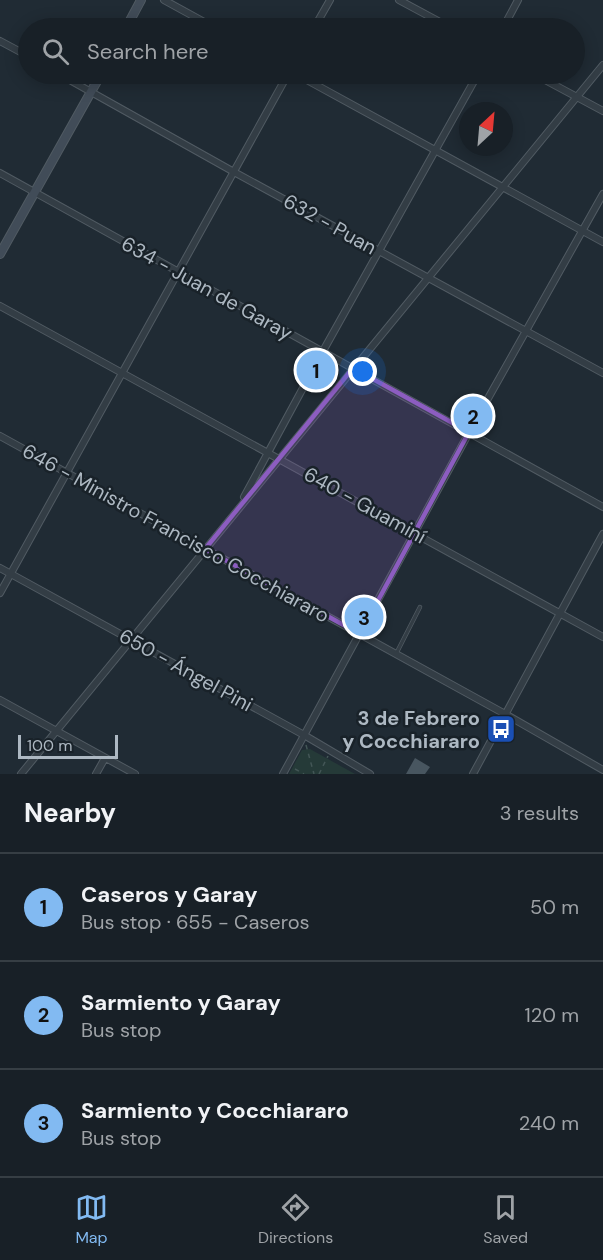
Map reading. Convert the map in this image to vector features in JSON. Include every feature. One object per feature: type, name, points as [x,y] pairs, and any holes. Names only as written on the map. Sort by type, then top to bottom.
[{"type":"street","points":[[131,18],[141,0]]},
{"type":"street","points":[[164,0],[197,18]]},
{"type":"street","points":[[320,18],[330,0]]},
{"type":"street","points":[[399,0],[432,18]]},
{"type":"street","points":[[508,18],[518,0]]},
{"type":"street","points":[[0,41],[18,51]]},
{"type":"street","points":[[21,774],[603,65]]},
{"type":"street","name":"632 - Puan","points":[[77,84],[603,373]]},
{"type":"street","points":[[0,254],[95,84]]},
{"type":"street","points":[[0,593],[282,84]]},
{"type":"street","points":[[315,84],[603,242]]},
{"type":"street","points":[[236,511],[322,351],[472,84]]},
{"type":"street","points":[[553,84],[603,111]]},
{"type":"street","name":"634 - Juan de Garay","points":[[0,173],[603,507]]},
{"type":"street","points":[[282,774],[603,194]]},
{"type":"street","name":"640 - Guaminí","points":[[0,306],[603,637]]},
{"type":"street","name":"646 - Ministro Francisco Cocchiararo","points":[[0,436],[603,770]]},
{"type":"street","points":[[472,774],[603,534]]},
{"type":"street","name":"650 - Ángel Pini","points":[[0,568],[304,735],[370,774]]},
{"type":"street","points":[[0,700],[135,774]]},
{"type":"street","points":[[96,774],[105,758]]},
{"type":"lane","points":[[396,654],[420,607]]},
{"type":"path","points":[[304,735],[314,774]]},
{"type":"path","points":[[319,774],[331,751]]},
{"type":"path","points":[[288,765],[304,774]]},
{"type":"highlighted area","points":[[353,368],[469,432],[360,634],[205,549]]},
{"type":"green space","points":[[310,749],[355,774],[289,774],[302,750]]},
{"type":"building","points":[[415,758],[430,767],[425,774],[406,774]]},
{"type":"place","name":"Caseros y Garay","points":[[316,370]]},
{"type":"place","name":"Sarmiento y Garay","points":[[473,416]]},
{"type":"place","name":"Sarmiento y Cocchiararo","points":[[364,617]]},
{"type":"place","name":"3 de Febrero y Cocchiararo","points":[[501,729]]}]
